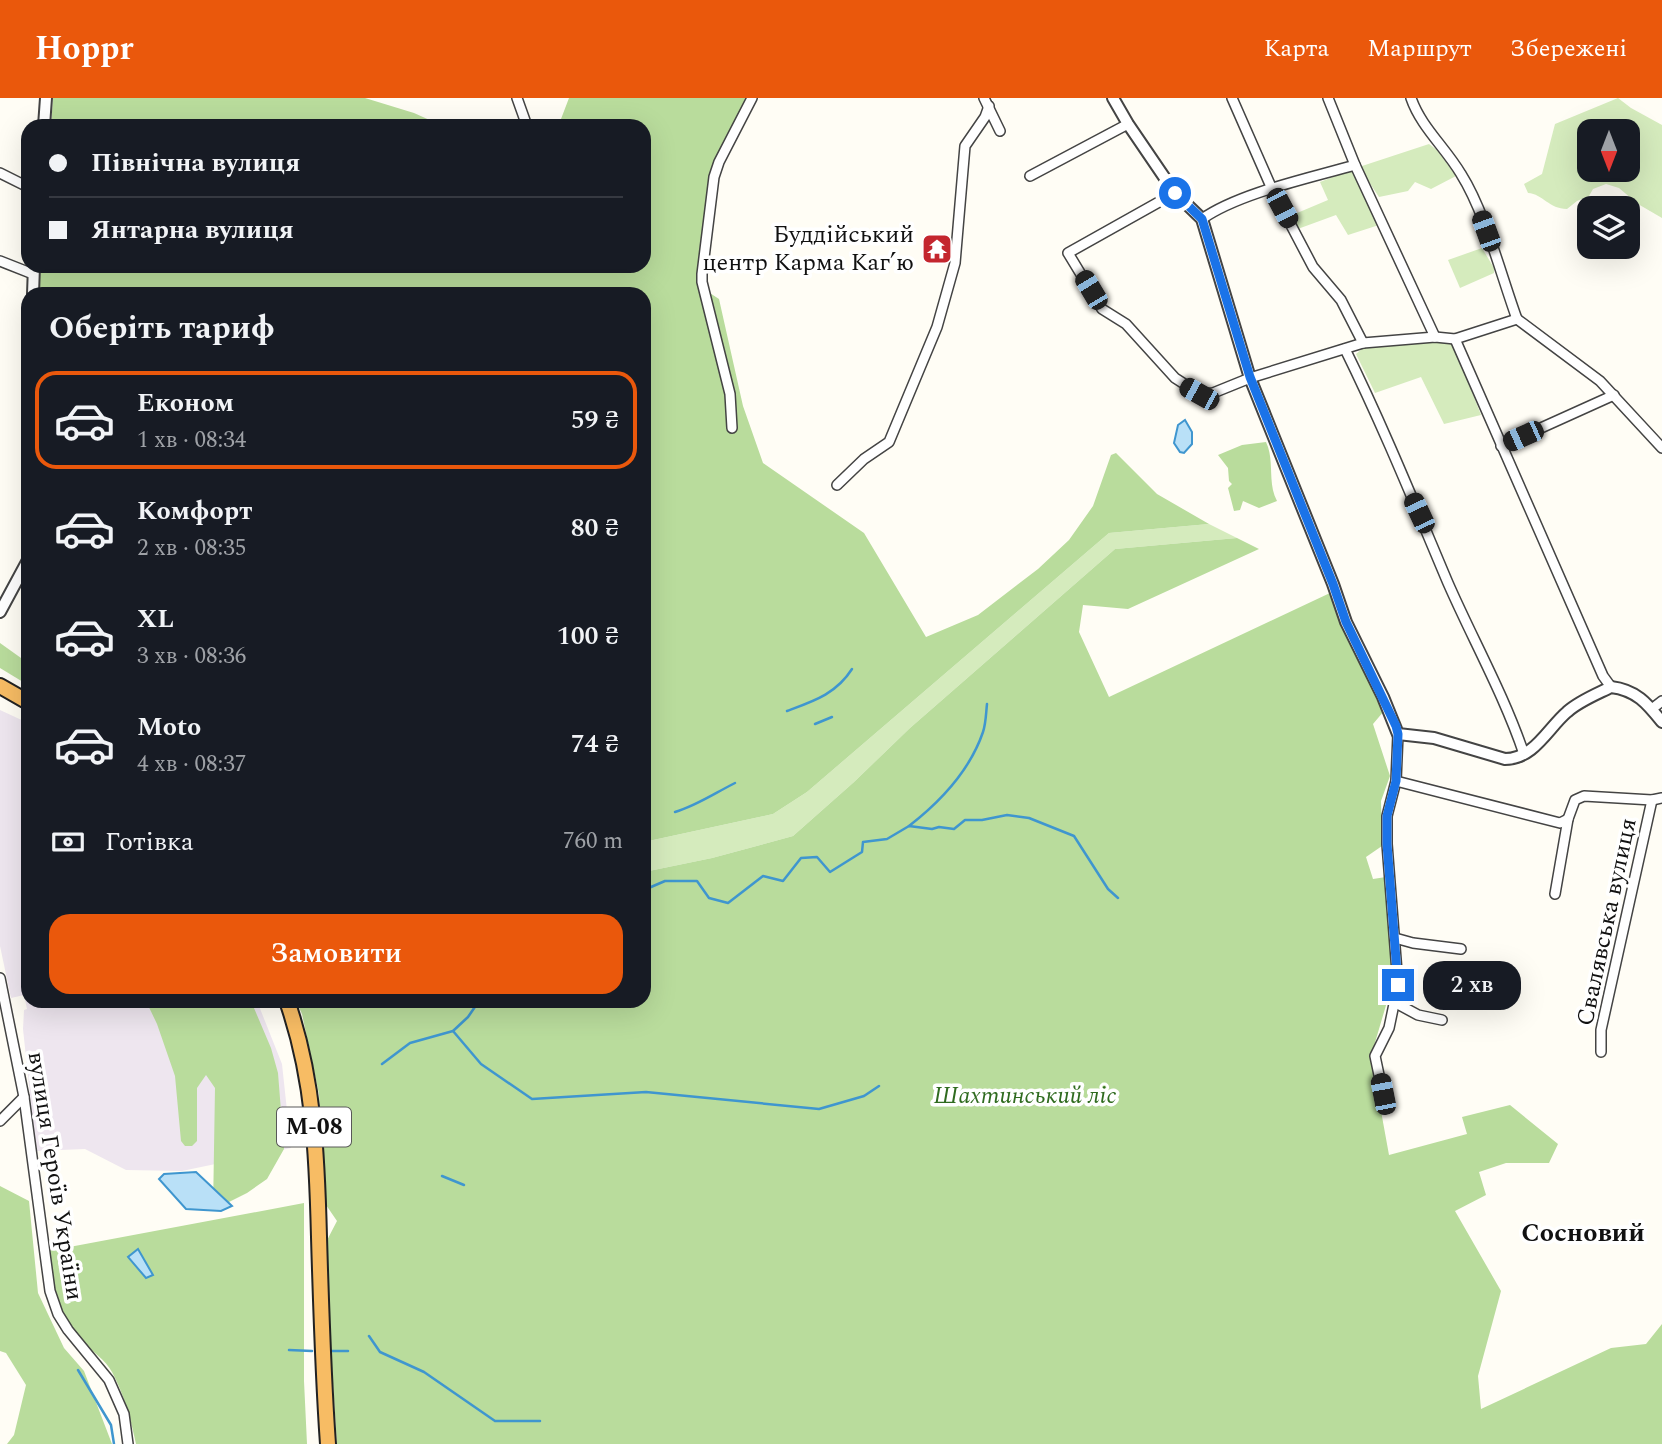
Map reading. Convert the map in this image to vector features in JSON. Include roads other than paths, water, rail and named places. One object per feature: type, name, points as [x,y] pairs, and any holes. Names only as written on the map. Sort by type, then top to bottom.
[{"type":"highway","points":[[0,686],[21,698]]},
{"type":"highway","name":"М-08","points":[[290,1008],[305,1063],[314,1128],[322,1361],[328,1444]]},
{"type":"street","points":[[44,119],[46,98]]},
{"type":"street","points":[[517,98],[524,119]]},
{"type":"street","points":[[732,428],[730,394],[702,274],[719,162],[752,98]]},
{"type":"street","points":[[1232,98],[1272,189],[1313,267],[1341,300],[1363,343]]},
{"type":"street","points":[[1328,98],[1355,165],[1435,337]]},
{"type":"street","points":[[1411,98],[1417,115],[1462,174],[1517,319],[1600,381],[1662,449]]},
{"type":"street","points":[[1119,100],[1128,124],[1175,193],[1202,219],[1250,377],[1346,622],[1398,734],[1396,781],[1387,816],[1398,985],[1390,1028],[1375,1056],[1383,1094]]},
{"type":"street","points":[[986,102],[1000,131]]},
{"type":"street","points":[[837,485],[864,459],[888,442],[937,327],[955,263],[965,146],[985,117],[986,102]]},
{"type":"street","points":[[1030,176],[1128,124]]},
{"type":"street","points":[[1202,219],[1213,211],[1272,189],[1355,165]]},
{"type":"street","points":[[0,173],[21,184]]},
{"type":"street","points":[[1175,193],[1068,253],[1102,309],[1126,324],[1186,387],[1199,394],[1213,393],[1250,377],[1363,343],[1455,338],[1517,319]]},
{"type":"street","points":[[0,261],[21,267]]},
{"type":"street","points":[[1455,338],[1603,676],[1611,687]]},
{"type":"street","points":[[1345,349],[1372,404],[1524,754]]},
{"type":"street","points":[[1501,446],[1614,395]]},
{"type":"street","points":[[0,612],[21,573]]},
{"type":"street","points":[[1398,734],[1434,738],[1512,759],[1535,746],[1566,712],[1611,687],[1627,689],[1657,705],[1662,722]]},
{"type":"street","points":[[1396,781],[1560,823],[1568,819]]},
{"type":"street","points":[[1555,894],[1568,819],[1575,800],[1584,796],[1657,799]]},
{"type":"street","name":"Свалявська вулиця","points":[[1601,1052],[1601,1030],[1657,799]]},
{"type":"street","points":[[1395,938],[1461,949]]},
{"type":"street","name":"вулиця Героїв України","points":[[0,978],[24,1097],[52,1298],[68,1330],[109,1380],[124,1414],[128,1444]]},
{"type":"street","points":[[1394,1002],[1418,1015],[1442,1020]]},
{"type":"street","points":[[0,1121],[24,1097]]},
{"type":"water","points":[[1185,420],[1192,432],[1192,444],[1184,453],[1180,452],[1174,443],[1178,425]]},
{"type":"water","points":[[196,1172],[232,1206],[221,1211],[186,1209],[159,1179],[164,1174]]},
{"type":"water","points":[[138,1249],[153,1275],[146,1278],[128,1257]]},
{"type":"waterway","points":[[787,711],[832,691],[852,669]]},
{"type":"waterway","points":[[909,826],[943,796],[962,772],[983,732],[987,704]]},
{"type":"waterway","points":[[815,724],[832,717]]},
{"type":"waterway","points":[[675,812],[735,783]]},
{"type":"waterway","points":[[651,887],[665,881],[697,881],[709,898],[728,903],[763,876],[783,881],[801,858],[817,857],[830,872],[862,852],[863,842],[887,839],[909,826],[954,829],[965,820],[1007,815],[1029,818],[1074,836],[1108,889],[1118,898]]},
{"type":"waterway","points":[[382,1064],[410,1043],[453,1031],[474,1008]]},
{"type":"waterway","points":[[453,1031],[481,1064],[532,1099],[646,1092],[819,1109],[864,1096],[879,1086]]},
{"type":"waterway","points":[[442,1176],[464,1185]]},
{"type":"waterway","points":[[369,1336],[380,1352],[424,1372],[495,1421],[540,1421]]},
{"type":"waterway","points":[[289,1350],[312,1351]]},
{"type":"waterway","points":[[331,1351],[348,1351]]},
{"type":"waterway","points":[[78,1370],[111,1425],[114,1444]]},
{"type":"place","name":"Буддійський центр Карма Кагʼю","points":[[937,249]]},
{"type":"district","name":"Сосновий","points":[[1583,1233]]},
{"type":"park label","name":"Шахтинський ліс","points":[[1025,1096]]}]
